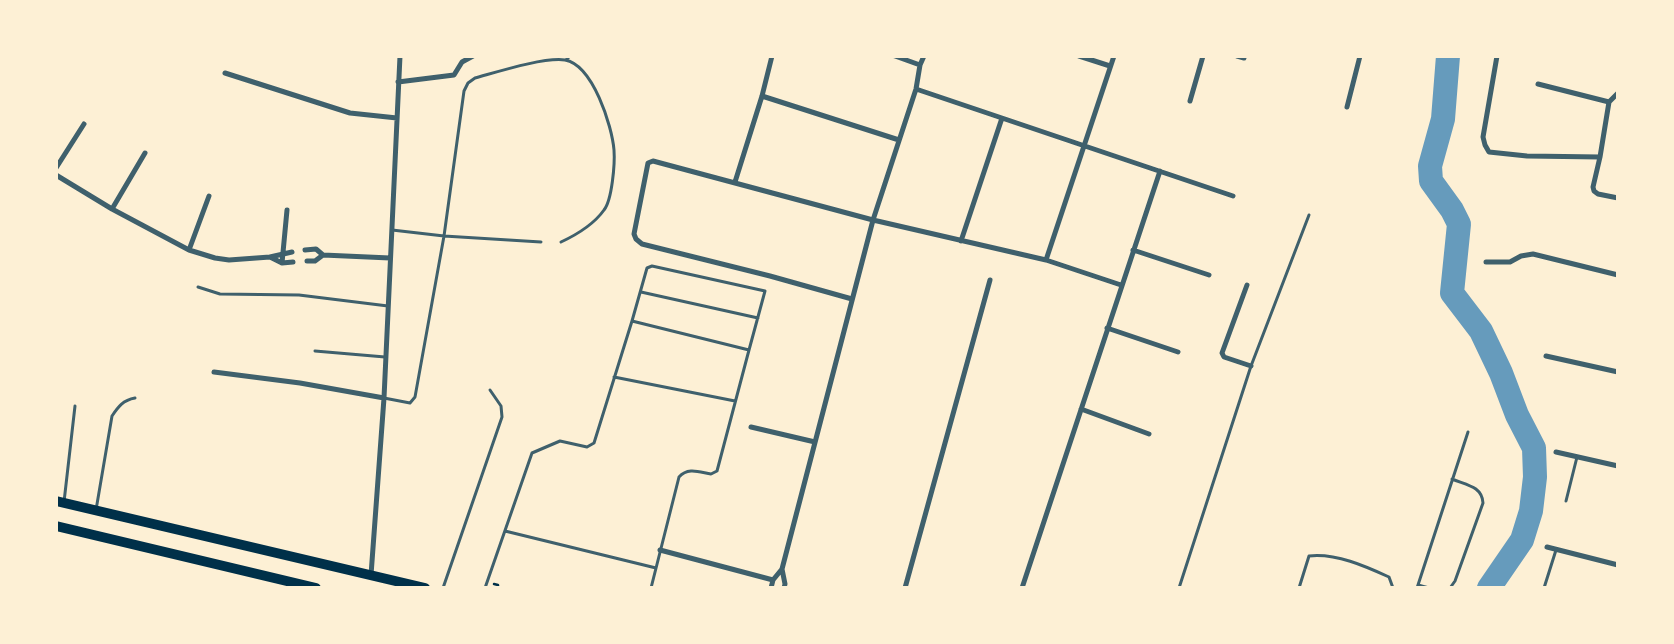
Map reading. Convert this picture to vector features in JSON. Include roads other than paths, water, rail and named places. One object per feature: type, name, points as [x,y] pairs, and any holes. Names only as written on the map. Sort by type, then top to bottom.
[{"type":"main road","points":[[60,502],[425,588]]},
{"type":"main road","points":[[56,526],[316,588]]},
{"type":"street","points":[[371,575],[384,398],[400,56]]},
{"type":"street","points":[[398,82],[454,75],[462,62],[473,56]]},
{"type":"street","points":[[735,182],[762,96],[772,56]]},
{"type":"street","points":[[895,56],[920,65]]},
{"type":"street","points":[[772,588],[773,580],[782,569],[873,220],[916,89],[920,65],[924,56]]},
{"type":"street","points":[[1079,56],[1110,66]]},
{"type":"street","points":[[1046,260],[1114,56]]},
{"type":"street","points":[[1190,101],[1203,56]]},
{"type":"street","points":[[1237,56],[1244,58]]},
{"type":"street","points":[[1347,107],[1360,56]]},
{"type":"street","points":[[1497,56],[1483,137],[1484,145],[1489,152],[1527,156],[1600,157]]},
{"type":"street","points":[[225,73],[350,113],[397,118]]},
{"type":"street","points":[[1538,84],[1609,102]]},
{"type":"street","points":[[916,89],[1233,196]]},
{"type":"street","points":[[1618,93],[1609,102],[1593,187],[1594,191],[1598,194],[1618,198]]},
{"type":"street","points":[[762,96],[899,140]]},
{"type":"street","points":[[961,241],[1002,118]]},
{"type":"street","points":[[56,168],[84,124]]},
{"type":"street","points":[[112,209],[145,153]]},
{"type":"street","points":[[852,299],[642,244],[636,239],[634,234],[650,161],[873,220],[1046,260],[1121,285]]},
{"type":"street","points":[[1022,588],[1160,172]]},
{"type":"street","points":[[56,175],[112,209],[189,250],[228,260],[270,257],[292,252]]},
{"type":"street","points":[[189,250],[209,196]]},
{"type":"street","points":[[282,263],[287,210]]},
{"type":"street","points":[[305,250],[316,249],[323,255],[390,258]]},
{"type":"street","points":[[1133,250],[1209,275]]},
{"type":"street","points":[[1486,262],[1510,262],[1521,256],[1533,254],[1618,275]]},
{"type":"street","points":[[307,261],[315,261],[323,255]]},
{"type":"street","points":[[270,257],[282,263],[293,262]]},
{"type":"street","points":[[905,588],[990,280]]},
{"type":"street","points":[[1247,285],[1222,353],[1224,357],[1251,366]]},
{"type":"street","points":[[1107,328],[1178,352]]},
{"type":"street","points":[[1546,356],[1618,372]]},
{"type":"street","points":[[214,372],[300,383],[384,398]]},
{"type":"street","points":[[1081,409],[1149,434]]},
{"type":"street","points":[[750,427],[815,442]]},
{"type":"street","points":[[1556,452],[1618,466]]},
{"type":"street","points":[[1547,548],[1618,565]]},
{"type":"street","points":[[660,550],[773,580]]},
{"type":"street","points":[[782,569],[784,588]]},
{"type":"lane","points":[[566,60],[570,56]]},
{"type":"lane","points":[[384,398],[410,403],[415,398],[444,236],[464,91],[468,83],[475,78],[541,62],[566,60],[580,67],[594,87],[608,119],[614,151],[612,188],[605,210],[589,225],[561,242]]},
{"type":"lane","points":[[1179,588],[1251,366],[1309,215]]},
{"type":"lane","points":[[391,230],[444,236],[541,242]]},
{"type":"lane","points":[[486,588],[532,453],[560,441],[587,447],[594,443],[647,268],[654,265],[765,291],[717,471],[711,474],[688,470],[679,477],[651,588]]},
{"type":"lane","points":[[198,287],[220,294],[299,295],[388,306]]},
{"type":"lane","points":[[641,292],[758,318]]},
{"type":"lane","points":[[632,321],[749,350]]},
{"type":"lane","points":[[315,351],[386,357]]},
{"type":"lane","points":[[614,376],[735,401]]},
{"type":"lane","points":[[444,588],[502,417],[501,406],[490,390]]},
{"type":"lane","points":[[96,510],[112,416],[127,399],[134,398]]},
{"type":"lane","points":[[60,502],[75,406]]},
{"type":"lane","points":[[1429,588],[1417,586],[1468,432]]},
{"type":"lane","points":[[1566,501],[1577,457]]},
{"type":"lane","points":[[1450,588],[1455,581],[1483,504],[1483,496],[1476,488],[1452,479]]},
{"type":"lane","points":[[505,531],[656,568]]},
{"type":"lane","points":[[1544,588],[1556,550]]},
{"type":"lane","points":[[1299,588],[1309,556],[1323,554],[1389,577],[1393,588]]},
{"type":"waterway","points":[[1448,56],[1443,119],[1430,166],[1431,181],[1452,210],[1459,224],[1452,293],[1481,331],[1501,373],[1517,415],[1534,448],[1535,477],[1531,511],[1522,540],[1489,588]]}]
